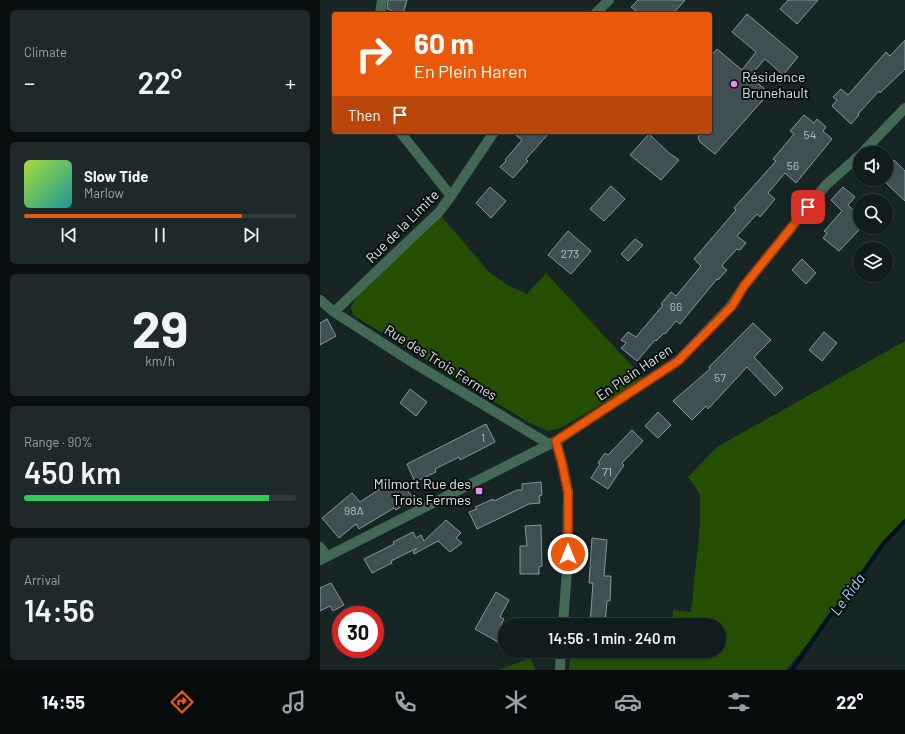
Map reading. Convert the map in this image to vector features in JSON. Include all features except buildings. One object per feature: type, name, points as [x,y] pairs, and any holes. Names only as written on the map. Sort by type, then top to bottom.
[{"type":"street","points":[[380,12],[382,0]]},
{"type":"street","points":[[597,12],[609,0]]},
{"type":"street","name":"En Plein Haren","points":[[869,146],[905,108]]},
{"type":"street","points":[[402,134],[451,196]]},
{"type":"street","name":"Rue de la Limite","points":[[334,312],[438,212],[451,196],[493,134]]},
{"type":"street","name":"En Plein Haren","points":[[324,558],[435,501],[485,478],[553,442],[678,361],[732,306],[744,286],[826,185],[853,161]]},
{"type":"street","name":"Rue des Trois Fermes","points":[[320,300],[334,312],[412,362],[553,442]]},
{"type":"street","points":[[553,442],[562,463],[568,492],[567,570],[564,618]]},
{"type":"street","points":[[320,547],[324,558]]},
{"type":"street","points":[[560,670],[561,658]]},
{"type":"green space","points":[[441,216],[489,272],[506,284],[527,294],[546,273],[644,379],[561,428],[548,431],[528,422],[353,315],[351,308],[356,298]]},
{"type":"green space","points":[[905,341],[905,521],[883,544],[847,595],[786,670],[569,670],[570,658],[726,658],[726,618],[672,618],[673,610],[691,612],[700,526],[700,494],[688,477],[717,447]]},
{"type":"green space","points":[[530,658],[536,670],[499,670]]},
{"type":"waterway","name":"Le Rida","points":[[792,670],[883,544],[905,521]]},
{"type":"place","name":"Résidence Brunehault","points":[[734,84]]},
{"type":"place","name":"Milmort Rue des Trois Fermes","points":[[479,491]]},
{"type":"route","points":[[568,554],[568,492],[556,441],[678,361],[732,306],[744,286],[808,207]]}]
